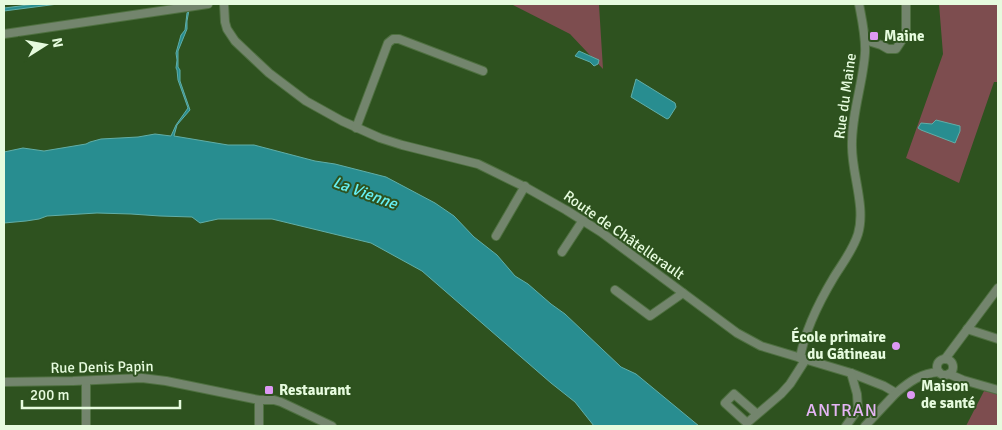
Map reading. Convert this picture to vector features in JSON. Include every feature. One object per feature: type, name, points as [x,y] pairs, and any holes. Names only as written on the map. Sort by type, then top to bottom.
[{"type":"street","points":[[4,34],[208,4]]},
{"type":"street","name":"Route de Châtellerault","points":[[224,4],[225,22],[230,35],[235,41],[268,72],[306,101],[356,128],[380,138],[478,164],[525,186],[583,220],[617,243],[737,333],[761,346],[851,373],[884,386],[896,393]]},
{"type":"street","name":"Rue du Maine","points":[[746,425],[782,394],[790,384],[803,359],[803,343],[807,331],[826,290],[854,244],[858,233],[860,213],[852,145],[865,56],[865,40],[859,4]]},
{"type":"street","points":[[865,40],[881,44],[888,49],[896,49],[906,34],[906,4]]},
{"type":"street","points":[[356,128],[388,43],[393,39],[400,39],[483,71]]},
{"type":"street","points":[[496,236],[525,186]]},
{"type":"street","points":[[562,252],[583,220]]},
{"type":"street","points":[[938,369],[943,374],[949,365],[952,351],[998,288]]},
{"type":"street","points":[[615,290],[650,316],[683,293]]},
{"type":"street","points":[[967,329],[998,339]]},
{"type":"street","points":[[938,369],[939,362],[949,365],[957,377],[998,390]]},
{"type":"street","points":[[865,426],[896,393],[913,380],[938,369]]},
{"type":"street","points":[[846,426],[858,409],[857,394],[851,373]]},
{"type":"street","name":"Rue Denis Papin","points":[[4,382],[148,378],[259,400],[274,400],[332,426]]},
{"type":"street","points":[[86,381],[86,426]]},
{"type":"street","points":[[746,425],[725,403],[734,394],[757,414]]},
{"type":"street","points":[[259,400],[259,426]]},
{"type":"street","points":[[858,409],[872,418]]},
{"type":"shaded area","points":[[511,4],[599,5],[603,69],[570,34]]},
{"type":"shaded area","points":[[939,4],[998,4],[998,82],[994,82],[959,183],[906,158],[943,54]]},
{"type":"shaded area","points":[[984,391],[998,394],[997,426],[966,426]]},
{"type":"water","points":[[36,4],[58,4],[4,11],[4,8]]},
{"type":"water","name":"La Vienne","points":[[189,10],[187,29],[178,51],[178,67],[180,70],[180,81],[190,110],[177,125],[174,136],[228,145],[254,145],[386,177],[435,203],[454,216],[474,237],[497,255],[515,276],[565,314],[621,367],[636,374],[699,426],[594,426],[575,402],[422,271],[371,243],[272,219],[218,219],[200,223],[192,217],[97,213],[47,216],[39,219],[4,223],[4,152],[23,148],[44,151],[86,144],[101,139],[155,134],[171,136],[176,125],[188,108],[178,80],[176,53],[181,35],[185,30]]},
{"type":"water","points":[[579,51],[599,60],[598,64],[594,66],[590,62],[575,56]]},
{"type":"water","points":[[636,79],[675,103],[676,107],[669,118],[667,119],[631,97]]},
{"type":"water","points":[[936,120],[960,126],[955,143],[918,128],[921,123],[932,124]]},
{"type":"place","name":"Maine","points":[[874,36]]},
{"type":"place","name":"École primaire du Gâtineau","points":[[896,346]]},
{"type":"place","name":"Restaurant","points":[[269,390]]},
{"type":"place","name":"Maison de santé","points":[[911,395]]},
{"type":"district","name":"ANTRAN","points":[[842,410]]}]
